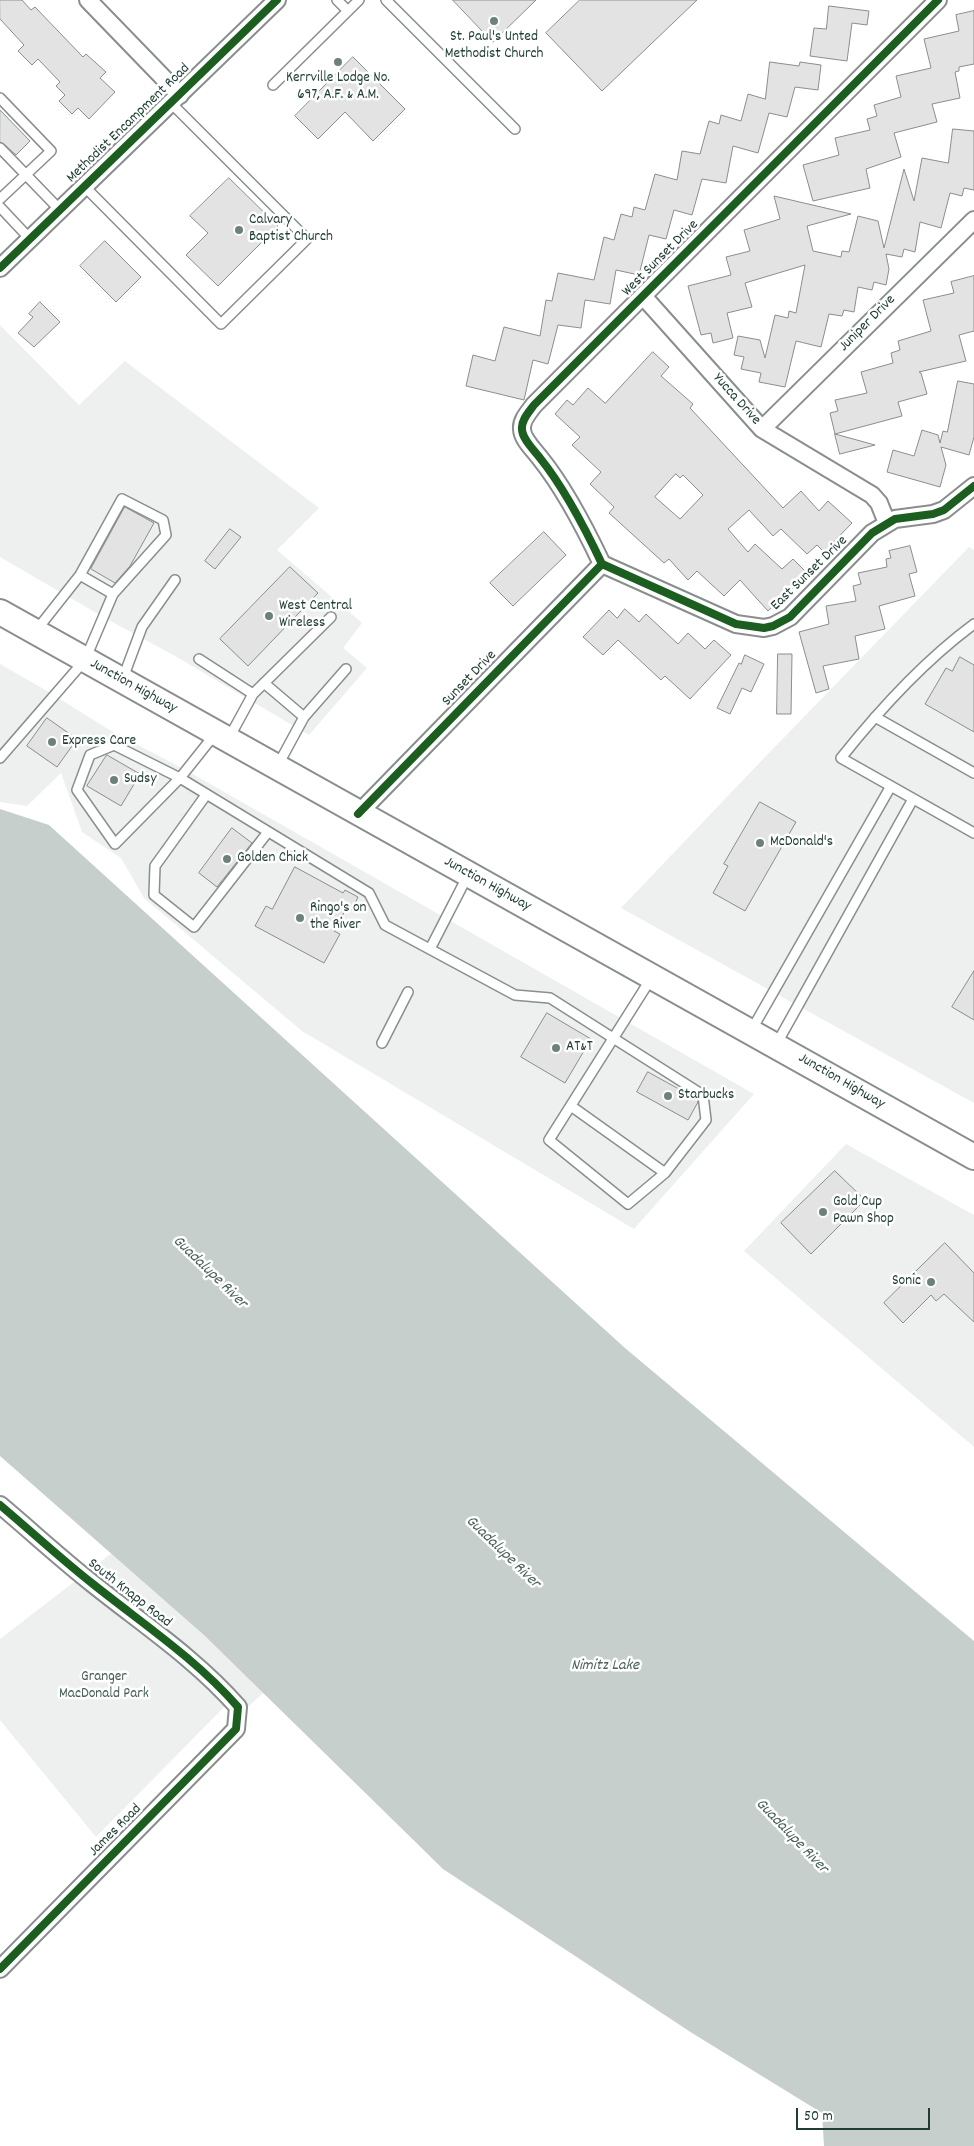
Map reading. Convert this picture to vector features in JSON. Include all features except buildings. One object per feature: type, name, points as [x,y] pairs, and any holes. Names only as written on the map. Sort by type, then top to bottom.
[{"type":"main road","name":"Junction Highway","points":[[0,612],[974,1157]]},
{"type":"street","points":[[88,0],[176,99]]},
{"type":"street","name":"Methodist Encampment Road","points":[[0,268],[277,0]]},
{"type":"street","name":"West Sunset Drive","points":[[602,564],[561,489],[546,465],[524,437],[522,428],[525,418],[534,406],[938,0]]},
{"type":"street","name":"Juniper Drive","points":[[762,429],[974,220]]},
{"type":"street","name":"Yucca Drive","points":[[643,296],[762,429],[872,495],[879,503],[887,523]]},
{"type":"street","name":"East Sunset Drive","points":[[602,564],[736,624],[764,628],[773,626],[790,617],[872,533],[896,519],[934,514],[944,510],[974,486]]},
{"type":"street","name":"Sunset Drive","points":[[358,814],[602,564]]},
{"type":"street","name":"South Knapp Road","points":[[0,1505],[92,1584],[200,1668],[238,1707]]},
{"type":"street","name":"James Road","points":[[0,1969],[236,1730],[238,1707]]},
{"type":"lane","points":[[337,0],[348,11]]},
{"type":"lane","points":[[273,85],[359,0]]},
{"type":"lane","points":[[386,0],[515,129]]},
{"type":"lane","points":[[0,98],[51,150],[0,199]]},
{"type":"lane","points":[[84,187],[221,324],[307,239],[176,99]]},
{"type":"lane","points":[[0,148],[60,210]]},
{"type":"lane","points":[[0,207],[30,239]]},
{"type":"lane","points":[[0,758],[85,660],[113,594],[166,534],[163,520],[122,500],[80,575],[35,632]]},
{"type":"lane","points":[[80,575],[113,594]]},
{"type":"lane","points":[[122,681],[142,627],[175,580]]},
{"type":"lane","points":[[331,617],[253,694],[222,737],[180,778],[114,844],[77,790],[90,755],[114,746],[180,778],[369,893],[386,925],[515,995],[550,998],[614,1038],[703,1095],[706,1120],[665,1174],[628,1204],[549,1140],[571,1106],[614,1038],[653,977]]},
{"type":"lane","points":[[974,624],[929,662],[875,717],[841,758],[974,833]]},
{"type":"lane","points":[[199,659],[253,694]]},
{"type":"lane","points":[[276,768],[304,717],[346,669]]},
{"type":"lane","points":[[264,683],[304,717]]},
{"type":"lane","points":[[875,717],[974,773]]},
{"type":"lane","points":[[750,1031],[891,786]]},
{"type":"lane","points":[[206,794],[155,866],[154,895],[194,927],[268,832]]},
{"type":"lane","points":[[776,1045],[913,799]]},
{"type":"lane","points":[[430,949],[468,875]]},
{"type":"lane","points":[[382,1043],[408,992]]},
{"type":"lane","points":[[571,1106],[665,1174]]},
{"type":"shaded area","points":[[0,325],[79,405],[125,361],[319,508],[277,550],[362,623],[343,648],[367,668],[309,735],[175,656],[0,557]]},
{"type":"shaded area","points":[[969,547],[974,550],[974,1103],[621,908]]},
{"type":"shaded area","points":[[0,664],[106,728],[191,773],[754,1094],[634,1229],[302,1031],[144,898],[121,858],[82,832],[61,773],[27,806],[0,802]]},
{"type":"shaded area","points":[[846,1144],[974,1215],[974,1447],[744,1251]]},
{"type":"shaded area","name":"Granger MacDonald Park","points":[[126,1542],[278,1679],[247,1708],[235,1696],[96,1837],[0,1720],[0,1639]]},
{"type":"water","name":"Nimitz Lake","points":[[0,809],[49,825],[625,1348],[974,1641],[974,2146],[824,2146],[822,2113],[692,2033],[443,1869],[204,1635],[0,1456]]},
{"type":"cycle path","points":[[0,268],[277,0]]},
{"type":"cycle path","points":[[602,564],[582,523],[566,496],[524,437],[522,426],[526,416],[534,405],[938,0]]},
{"type":"cycle path","points":[[602,564],[736,624],[764,628],[773,626],[790,617],[872,533],[895,519],[933,514],[944,510],[974,486]]},
{"type":"cycle path","points":[[358,814],[602,564]]},
{"type":"cycle path","points":[[0,1505],[81,1574],[205,1673],[238,1707],[236,1729],[0,1969]]},
{"type":"place","name":"St. Paul's Unted Methodist Church","points":[[494,21]]},
{"type":"place","name":"Kerrville Lodge No. 697, A.F. & A.M.","points":[[338,62]]},
{"type":"place","name":"Calvary Baptist Church","points":[[239,230]]},
{"type":"place","name":"West Central Wireless","points":[[269,616]]},
{"type":"place","name":"Express Care","points":[[52,742]]},
{"type":"place","name":"Sudsy","points":[[114,780]]},
{"type":"place","name":"McDonald's","points":[[760,843]]},
{"type":"place","name":"Golden Chick","points":[[227,859]]},
{"type":"place","name":"Ringo's on the River","points":[[300,918]]},
{"type":"place","name":"AT&T","points":[[556,1048]]},
{"type":"place","name":"Starbucks","points":[[668,1096]]},
{"type":"place","name":"Gold Cup Pawn Shop","points":[[823,1212]]},
{"type":"place","name":"Sonic","points":[[931,1282]]},
{"type":"water label","name":"Guadalupe River","points":[[209,1273]]},
{"type":"water label","name":"Guadalupe River","points":[[502,1553]]},
{"type":"water label","name":"Guadalupe River","points":[[791,1837]]}]
